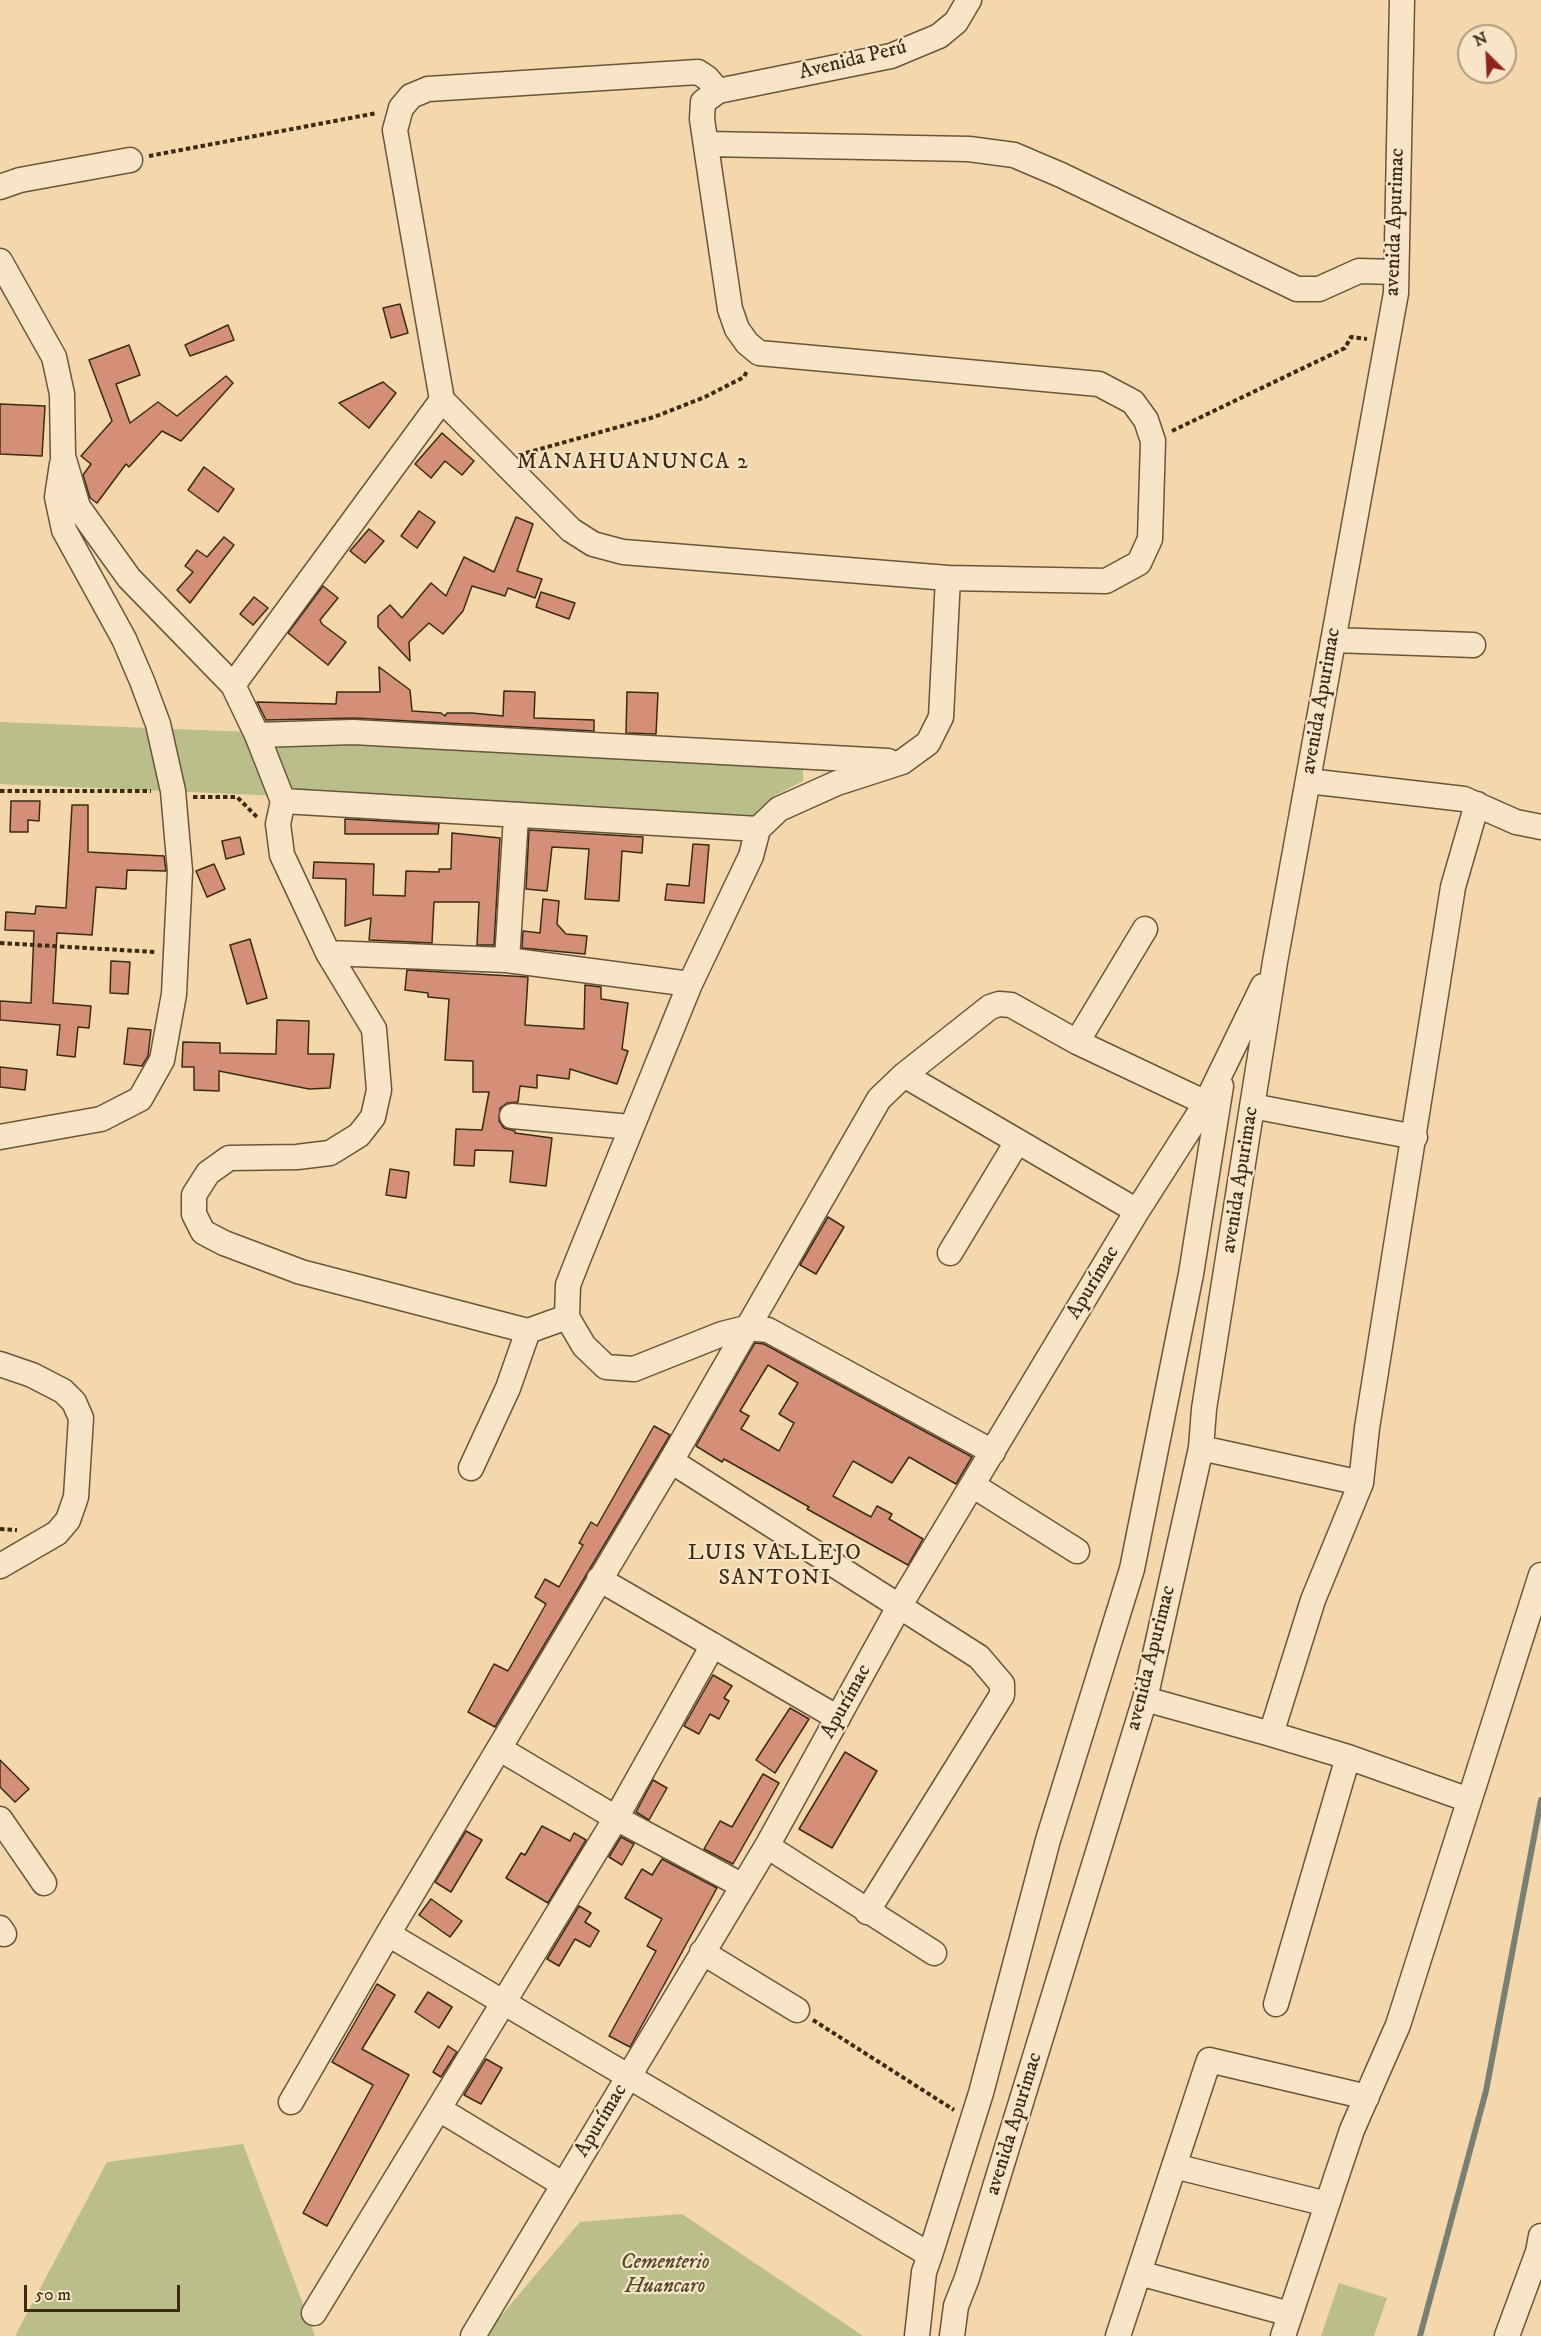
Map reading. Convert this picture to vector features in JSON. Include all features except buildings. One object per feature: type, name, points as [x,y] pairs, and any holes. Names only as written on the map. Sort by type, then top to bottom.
[{"type":"street","name":"Avenida Perú","points":[[718,91],[891,56],[939,36],[956,22],[969,0]]},
{"type":"street","name":"avenida Apurimac","points":[[952,2335],[956,2306],[967,2278],[1144,1699],[1202,1448],[1204,1410],[1275,962],[1396,293],[1402,0]]},
{"type":"street","points":[[698,72],[707,78],[718,91],[703,102],[702,119],[730,309],[742,336],[759,353],[1099,384],[1132,402],[1146,420],[1152,441],[1150,539],[1139,563],[1106,581],[948,578],[623,552],[593,544],[572,530],[442,400],[395,130],[401,108],[411,96],[428,88],[698,72]]},
{"type":"street","points":[[707,144],[969,149],[1014,155],[1061,175],[1297,289],[1319,289],[1359,271],[1396,272]]},
{"type":"street","points":[[0,187],[20,180],[130,160]]},
{"type":"street","points":[[0,261],[54,357],[62,394],[63,456],[57,497],[64,530],[124,639],[158,724],[173,791],[180,871],[178,953],[174,994],[162,1060],[140,1099],[101,1119],[0,1137]]},
{"type":"street","points":[[232,685],[442,400]]},
{"type":"street","points":[[63,456],[78,507],[129,578],[232,685],[257,735],[283,801],[278,824],[282,855],[328,953],[374,1029],[379,1090],[373,1117],[359,1136],[330,1153],[297,1157],[229,1158],[207,1173],[194,1195],[194,1214],[203,1232],[224,1243],[301,1272],[528,1331],[567,1317]]},
{"type":"street","points":[[948,578],[941,717],[928,744],[902,762],[837,783],[779,809],[758,829],[751,856],[690,984],[630,1127],[568,1285],[567,1317],[584,1346],[606,1367],[634,1369],[722,1334],[746,1328],[768,1330],[993,1452]]},
{"type":"street","points":[[1333,640],[1473,645]]},
{"type":"street","points":[[257,735],[353,732],[902,762]]},
{"type":"street","points":[[1308,782],[1464,799],[1516,822],[1541,827]]},
{"type":"street","points":[[283,801],[758,829]]},
{"type":"street","points":[[1271,1734],[1313,1600],[1361,1483],[1367,1428],[1453,887],[1477,804]]},
{"type":"street","points":[[507,960],[516,816]]},
{"type":"street","points":[[1077,1042],[1145,929]]},
{"type":"street","points":[[328,953],[507,960],[690,984]]},
{"type":"street","name":"Apurímac","points":[[473,2336],[766,1846],[900,1605],[974,1486],[1137,1211],[1206,1103],[1275,962]]},
{"type":"street","points":[[291,2102],[388,1934],[671,1461],[879,1100],[904,1075],[990,1007],[999,1004],[1011,1005],[1077,1042],[1206,1103]]},
{"type":"street","name":"Apurímac","points":[[919,2336],[924,2272],[981,2093],[1048,1840],[1131,1569],[1191,1274],[1223,1069]]},
{"type":"street","points":[[904,1075],[1137,1211]]},
{"type":"street","points":[[1252,1106],[1414,1137]]},
{"type":"street","points":[[512,1116],[630,1127]]},
{"type":"street","points":[[950,1253],[1017,1142]]},
{"type":"street","points":[[471,1468],[508,1388],[528,1331]]},
{"type":"street","points":[[0,1364],[32,1375],[63,1391],[74,1402],[81,1418],[76,1497],[68,1520],[57,1533],[0,1566]]},
{"type":"street","points":[[1202,1448],[1361,1483]]},
{"type":"street","points":[[671,1461],[979,1657],[1002,1684],[1002,1695],[867,1912]]},
{"type":"street","points":[[974,1486],[1077,1551]]},
{"type":"street","points":[[1139,2273],[1287,2325],[1352,2130],[1398,2025],[1541,1575]]},
{"type":"street","points":[[599,1579],[838,1718]]},
{"type":"street","points":[[314,2313],[616,1818],[713,1645]]},
{"type":"street","points":[[1144,1699],[1348,1757],[1470,1800]]},
{"type":"street","points":[[500,1749],[616,1818],[741,1885]]},
{"type":"street","points":[[1276,2004],[1348,1757]]},
{"type":"street","points":[[0,1818],[44,1883]]},
{"type":"street","points":[[766,1846],[934,1953]]},
{"type":"street","points":[[388,1934],[930,2255]]},
{"type":"street","points":[[702,1952],[797,2010]]},
{"type":"street","points":[[1118,2336],[1209,2060],[1366,2097]]},
{"type":"street","points":[[439,2109],[564,2185]]},
{"type":"street","points":[[1174,2166],[1327,2204]]},
{"type":"street","points":[[1507,2336],[1538,2252],[1541,2236]]},
{"type":"street","points":[[919,2336],[956,2306]]},
{"type":"path","points":[[130,160],[401,108]]},
{"type":"path","points":[[1152,441],[1345,348],[1351,337],[1387,342]]},
{"type":"path","points":[[502,460],[654,417],[705,398],[744,377],[759,353]]},
{"type":"path","points":[[0,791],[173,791],[190,797],[237,797],[257,819],[283,801]]},
{"type":"path","points":[[0,943],[178,953]]},
{"type":"path","points":[[797,2010],[971,2121]]},
{"type":"green space","points":[[0,722],[250,732],[803,765],[803,781],[774,796],[755,816],[0,784]]},
{"type":"green space","points":[[243,2144],[315,2336],[15,2336],[107,2162]]},
{"type":"green space","name":"Cementerio Huancaro","points":[[682,2214],[863,2336],[484,2336],[580,2222]]},
{"type":"green space","points":[[1339,2283],[1387,2298],[1374,2336],[1321,2336]]},
{"type":"waterway","points":[[1420,2336],[1486,2091],[1541,1800]]},
{"type":"district","name":"MANAHUANUNCA 2","points":[[633,463]]},
{"type":"district","name":"LUIS VALLEJO SANTONI","points":[[775,1566]]}]
